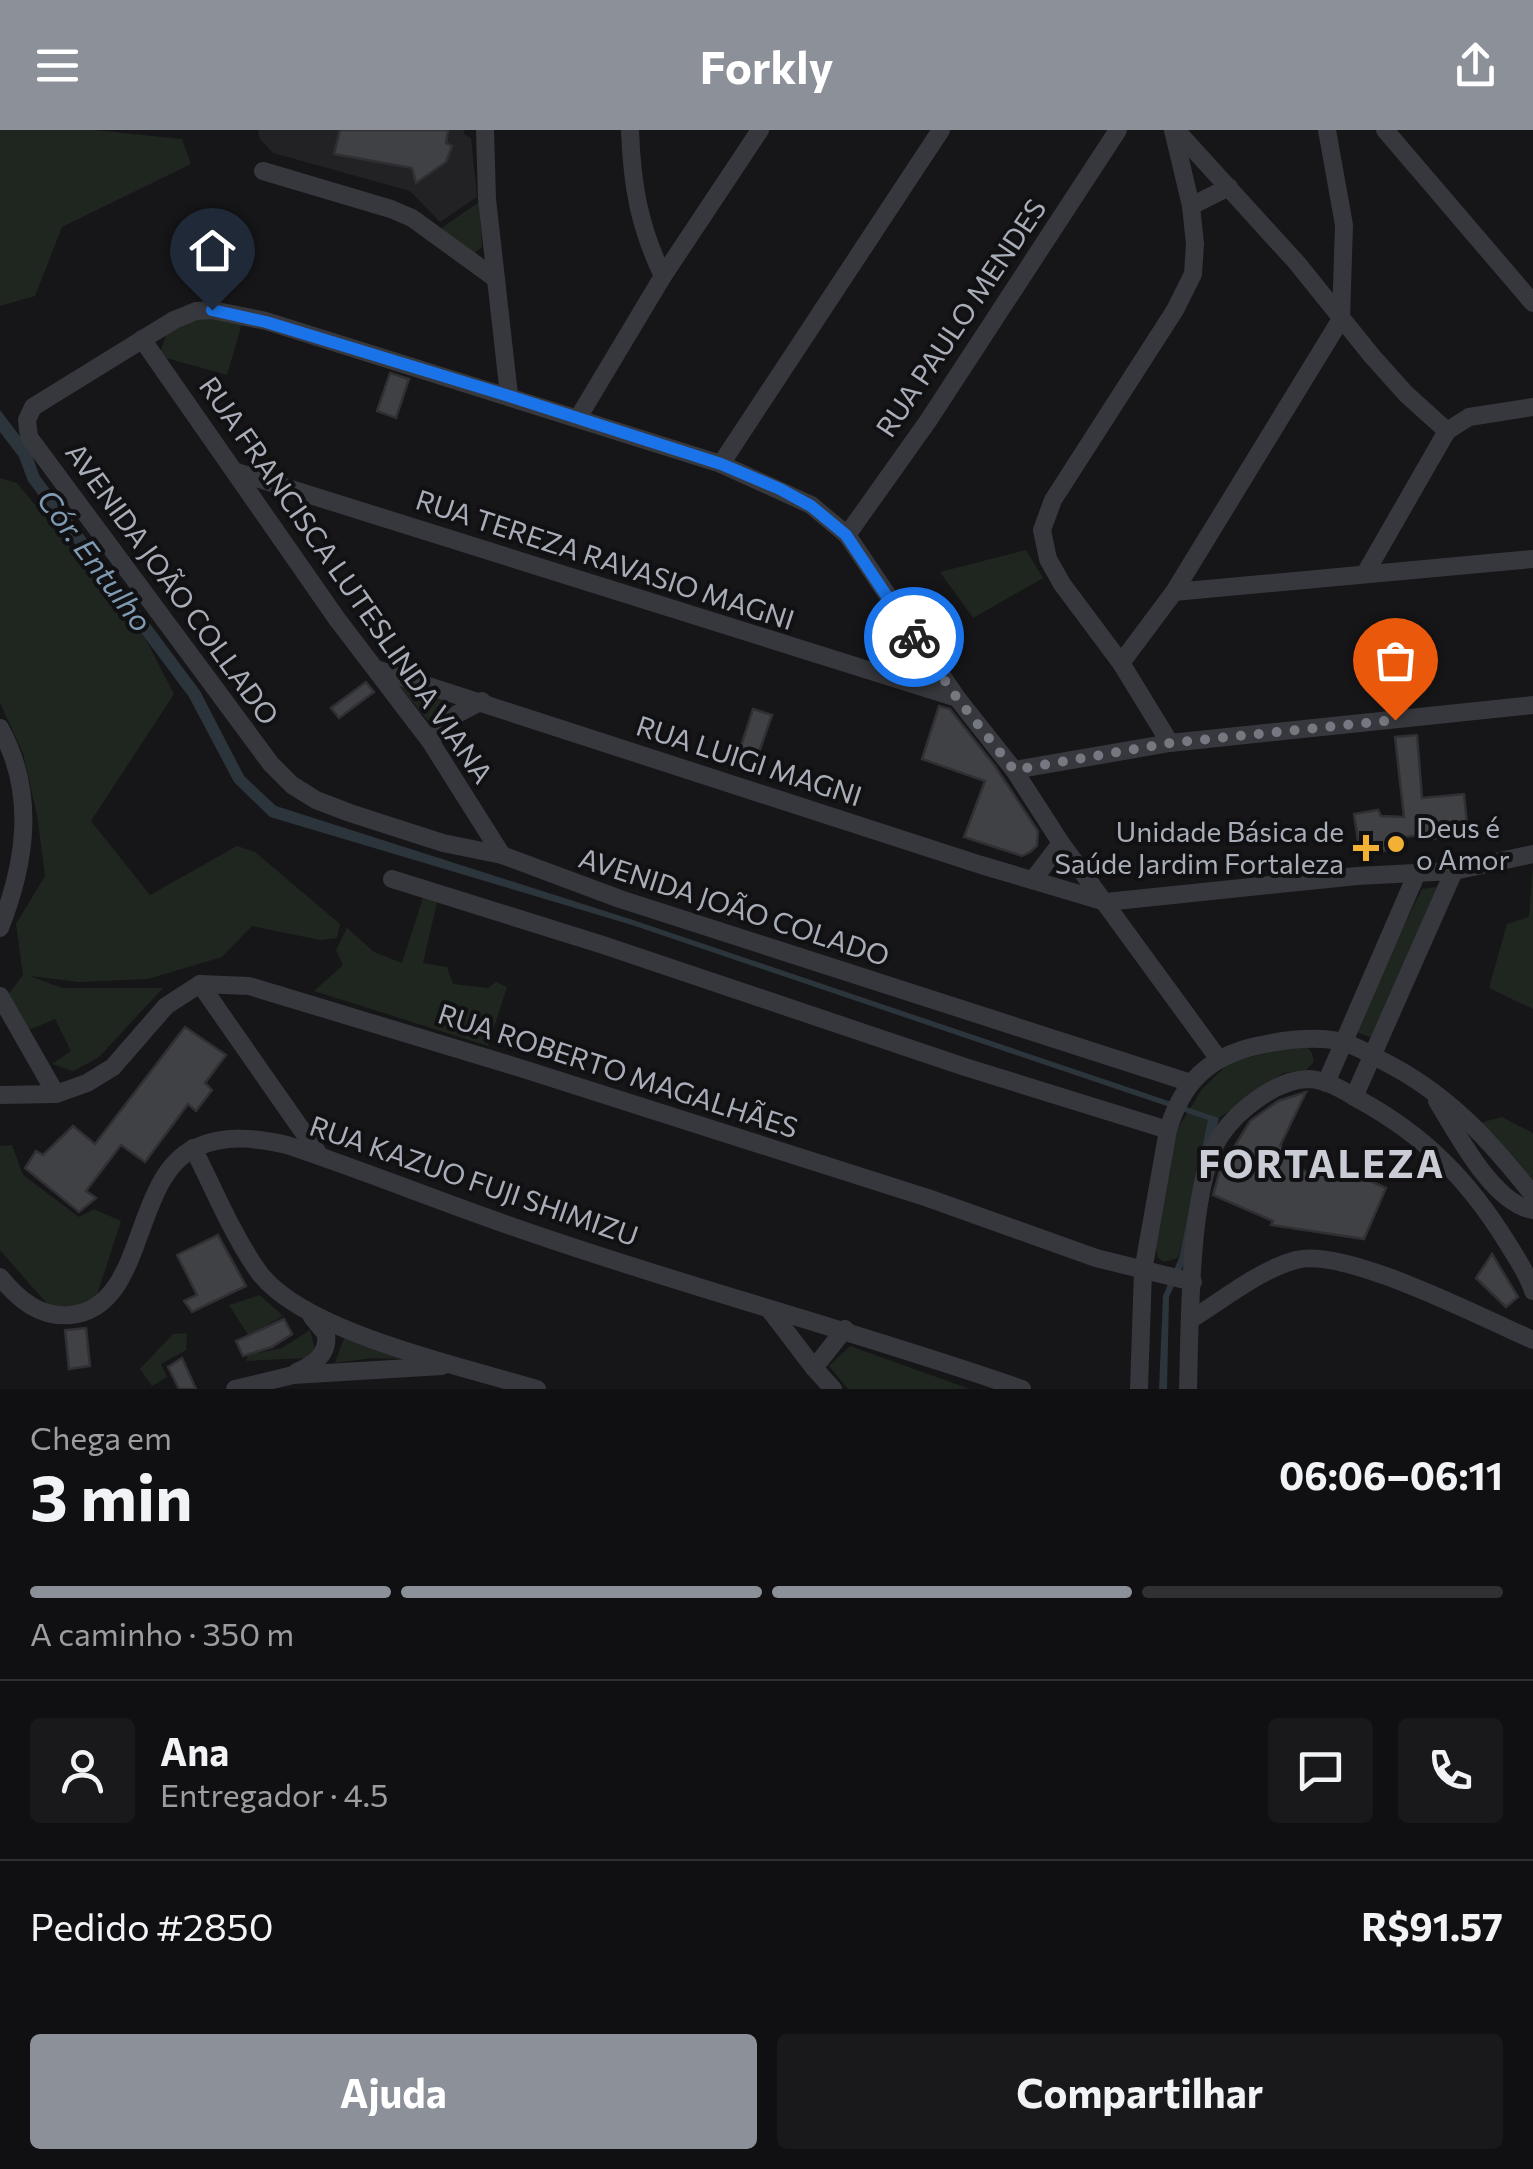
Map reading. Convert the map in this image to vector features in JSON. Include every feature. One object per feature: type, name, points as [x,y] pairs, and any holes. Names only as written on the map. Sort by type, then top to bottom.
[{"type":"street","points":[[485,130],[487,199],[509,396]]},
{"type":"street","points":[[630,130],[635,198],[644,236],[663,276]]},
{"type":"street","points":[[578,418],[663,276],[760,130]]},
{"type":"street","points":[[721,464],[941,130]]},
{"type":"street","name":"RUA PAULO MENDES","points":[[846,535],[928,420],[1118,130]]},
{"type":"street","points":[[1174,130],[1297,263],[1406,394],[1447,431]]},
{"type":"street","points":[[1170,743],[1121,663],[1062,584],[1048,560],[1042,530],[1053,500],[1175,310],[1193,274],[1191,206],[1174,130]]},
{"type":"street","points":[[1385,130],[1533,302]]},
{"type":"street","points":[[1121,663],[1174,592],[1340,319],[1344,225],[1330,131]]},
{"type":"street","points":[[263,171],[412,218],[496,280]]},
{"type":"street","points":[[1191,206],[1229,187]]},
{"type":"street","points":[[142,339],[196,311],[212,310],[266,322],[721,464],[811,506],[846,535],[957,698],[1014,770],[1061,842],[1218,1058]]},
{"type":"street","name":"AVENIDA JOÃO COLLADO","points":[[142,339],[33,407],[26,420],[29,437],[271,764]]},
{"type":"street","name":"RUA FRANCISCA LUTESLINDA VIANA","points":[[142,339],[337,619],[430,741],[502,855]]},
{"type":"street","points":[[1366,572],[1447,431],[1469,417],[1533,407]]},
{"type":"street","name":"RUA TEREZA RAVASIO MAGNI","points":[[237,472],[957,698]]},
{"type":"street","points":[[1174,592],[1533,559]]},
{"type":"street","name":"RUA LUIGI MAGNI","points":[[376,669],[1106,902]]},
{"type":"street","points":[[430,741],[457,714],[482,701]]},
{"type":"street","points":[[1014,770],[1170,743],[1533,705]]},
{"type":"street","points":[[0,728],[19,772],[24,830],[20,866],[0,928]]},
{"type":"street","name":"AVENIDA JOÃO COLADO","points":[[271,764],[292,785],[333,807],[443,843],[502,855],[620,899],[1191,1083]]},
{"type":"street","points":[[1033,880],[1061,842]]},
{"type":"street","points":[[1106,902],[1357,876],[1454,871],[1533,854]]},
{"type":"street","points":[[1354,1097],[1454,871]]},
{"type":"street","points":[[1326,1083],[1417,873]]},
{"type":"street","points":[[392,879],[603,944],[965,1067],[1168,1130]]},
{"type":"street","points":[[0,1095],[56,1094],[87,1083],[113,1066],[166,1006],[200,984],[320,1156]]},
{"type":"street","name":"RUA ROBERTO MAGALHÃES","points":[[200,984],[249,986],[517,1067],[1143,1271],[1193,1282]]},
{"type":"street","points":[[0,996],[56,1094]]},
{"type":"street","points":[[1139,1389],[1143,1271],[1168,1130],[1191,1083],[1218,1058],[1274,1042],[1313,1038],[1343,1042],[1425,1082],[1487,1140],[1533,1196]]},
{"type":"street","points":[[1188,1389],[1190,1320],[1203,1185],[1220,1136],[1242,1113],[1276,1089],[1308,1079],[1326,1083],[1406,1126],[1434,1150],[1494,1221],[1532,1282]]},
{"type":"street","points":[[1425,1082],[1470,1155],[1500,1192],[1512,1203],[1533,1210]]},
{"type":"street","name":"RUA KAZUO FUJI SHIMIZU","points":[[193,1148],[246,1138],[286,1145],[537,1236],[845,1329],[1022,1389]]},
{"type":"street","points":[[0,1277],[31,1308],[58,1316],[80,1314],[95,1307],[122,1275],[164,1176],[193,1148],[258,1270],[326,1334],[325,1350],[316,1361],[292,1374]]},
{"type":"street","points":[[1190,1320],[1272,1270],[1313,1258],[1354,1264],[1533,1340]]},
{"type":"street","points":[[769,1309],[833,1389]]},
{"type":"street","points":[[310,1315],[450,1365],[537,1389]]},
{"type":"street","points":[[814,1368],[845,1329]]},
{"type":"street","points":[[235,1389],[292,1374],[450,1365]]},
{"type":"shaded area","points":[[0,130],[95,130],[182,139],[191,164],[62,227],[35,296],[0,306]]},
{"type":"shaded area","points":[[258,130],[464,130],[471,138],[477,197],[440,222],[410,191],[273,153],[260,139]]},
{"type":"shaded area","points":[[479,202],[482,247],[474,253],[440,229]]},
{"type":"shaded area","points":[[196,311],[242,323],[227,375],[159,356],[166,335]]},
{"type":"shaded area","points":[[0,478],[17,483],[144,636],[174,694],[91,821],[150,895],[237,846],[255,852],[340,924],[337,938],[320,940],[252,926],[222,957],[148,979],[79,982],[30,976],[62,988],[163,988],[98,1058],[73,1071],[52,1064],[71,1051],[55,1019],[29,1030],[7,996],[23,975],[16,924],[45,876],[23,753],[0,703]]},
{"type":"shaded area","points":[[1026,550],[1043,578],[973,618],[940,572]]},
{"type":"shaded area","points":[[397,683],[450,703],[434,728]]},
{"type":"shaded area","points":[[1533,866],[1533,1009],[1489,988],[1507,924],[1529,917]]},
{"type":"shaded area","points":[[1444,886],[1373,1038],[1353,1031],[1422,889]]},
{"type":"shaded area","points":[[423,898],[437,902],[423,963],[447,967],[453,984],[488,988],[496,982],[507,987],[488,1046],[314,991],[343,965],[336,950],[347,928],[374,952],[402,963]]},
{"type":"shaded area","points":[[1304,1044],[1314,1062],[1306,1070],[1283,1073],[1219,1118],[1178,1258],[1164,1262],[1158,1258],[1154,1239],[1177,1130],[1202,1089],[1230,1062]]},
{"type":"shaded area","points":[[1502,1117],[1533,1133],[1533,1187],[1480,1123]]},
{"type":"shaded area","points":[[12,1145],[23,1175],[79,1217],[94,1209],[121,1221],[96,1298],[74,1306],[50,1307],[0,1250],[0,1146]]},
{"type":"shaded area","points":[[260,1295],[283,1316],[248,1335],[229,1305]]},
{"type":"shaded area","points":[[310,1330],[316,1353],[307,1358],[246,1361],[248,1355],[282,1348]]},
{"type":"shaded area","points":[[187,1333],[186,1350],[161,1364],[167,1377],[152,1386],[140,1369],[173,1334]]},
{"type":"shaded area","points":[[344,1338],[411,1359],[335,1363]]},
{"type":"shaded area","points":[[850,1346],[970,1389],[848,1389],[829,1366]]},
{"type":"water","name":"Cór. Entulho","points":[[0,410],[31,451],[39,475],[200,691],[244,776],[276,806],[633,920],[1219,1118],[1185,1262],[1169,1297],[1167,1389],[1159,1389],[1163,1296],[1179,1258],[1208,1120],[632,925],[270,817],[234,782],[189,697],[28,481],[19,457],[0,432]]},
{"type":"building","points":[[340,130],[448,130],[446,143],[452,146],[446,162],[416,183],[412,168],[334,154]]},
{"type":"building","points":[[390,373],[409,379],[396,418],[377,411]]},
{"type":"building","points":[[366,682],[374,692],[339,718],[331,708]]},
{"type":"building","points":[[939,706],[950,709],[995,766],[1038,831],[1037,846],[1030,852],[1022,856],[964,837],[985,781],[922,759]]},
{"type":"building","points":[[753,709],[772,715],[757,758],[739,752]]},
{"type":"building","points":[[1417,735],[1422,798],[1464,794],[1468,834],[1431,839],[1431,834],[1403,837],[1405,848],[1360,854],[1354,814],[1378,810],[1381,816],[1404,817],[1395,737]]},
{"type":"building","points":[[185,1027],[226,1055],[205,1083],[212,1090],[196,1111],[188,1104],[145,1162],[121,1145],[86,1191],[96,1198],[79,1212],[25,1168],[36,1151],[43,1155],[73,1126],[95,1144]]},
{"type":"building","points":[[1306,1092],[1280,1146],[1301,1156],[1296,1167],[1318,1177],[1323,1168],[1342,1179],[1346,1170],[1386,1188],[1364,1239],[1271,1225],[1273,1221],[1213,1195],[1220,1170],[1250,1121],[1278,1101]]},
{"type":"building","points":[[218,1235],[246,1286],[192,1312],[184,1301],[197,1295],[177,1255]]},
{"type":"building","points":[[1492,1254],[1518,1297],[1506,1307],[1476,1278]]},
{"type":"building","points":[[284,1319],[292,1334],[272,1347],[243,1356],[236,1341]]},
{"type":"building","points":[[86,1328],[90,1366],[69,1369],[65,1330]]},
{"type":"building","points":[[182,1358],[196,1389],[179,1389],[168,1367]]},
{"type":"way so far","points":[[914,637],[1014,770],[1170,743],[1395,720]]},
{"type":"place","name":"Deus é o Amor","points":[[1396,844]]},
{"type":"place","name":"Unidade Básica de Saúde Jardim Fortaleza","points":[[1366,848]]},
{"type":"district","name":"FORTALEZA","points":[[1322,1165]]},
{"type":"route","points":[[212,310],[266,322],[509,396],[721,464],[780,489],[811,506],[846,535],[914,637]]}]
